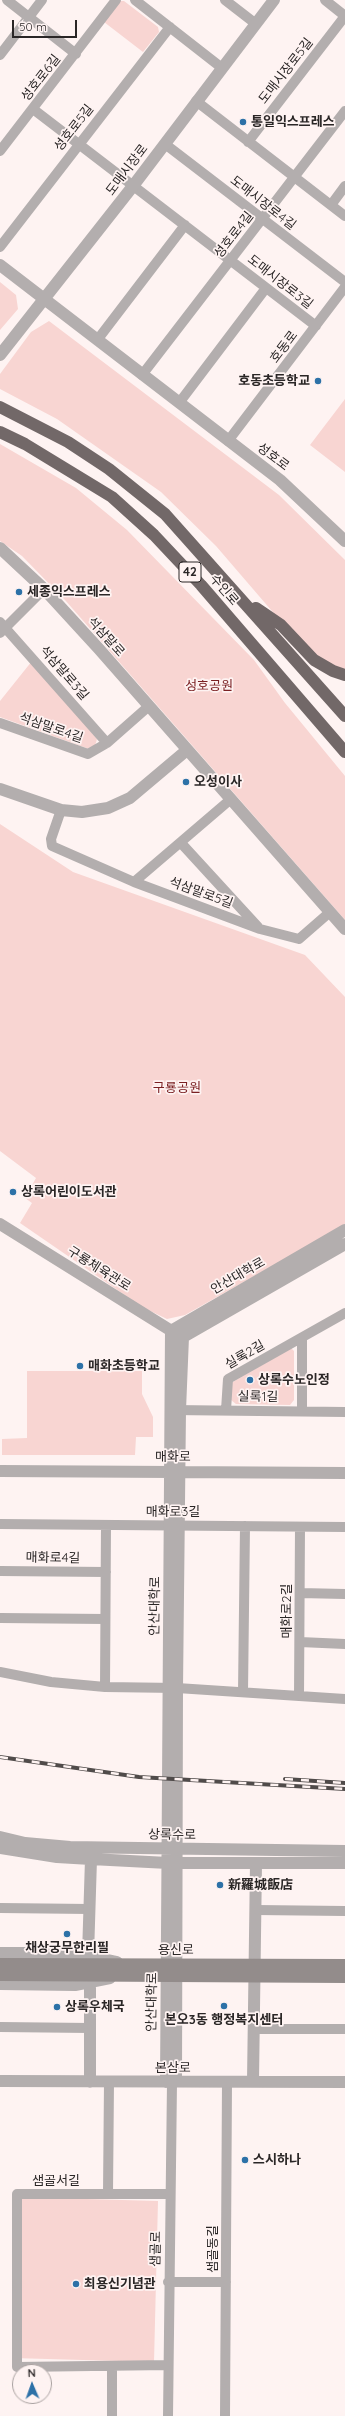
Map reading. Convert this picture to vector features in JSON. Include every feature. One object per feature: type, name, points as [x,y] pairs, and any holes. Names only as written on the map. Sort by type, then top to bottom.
[{"type":"highway","name":"수인로","points":[[4,409],[68,442],[110,469],[165,514],[345,716]]},
{"type":"highway","name":"수인로","points":[[0,432],[25,444],[112,497],[159,540],[201,585],[344,752]]},
{"type":"highway","points":[[231,587],[252,605],[281,625],[314,660],[333,672],[345,675]]},
{"type":"main road","name":"용신로","points":[[255,1970],[345,1965]]},
{"type":"main road","name":"용신로","points":[[3,1972],[124,1969],[255,1970],[345,1977]]},
{"type":"street","points":[[7,0],[76,54]]},
{"type":"street","points":[[0,55],[42,0]]},
{"type":"street","name":"성호로6길","points":[[0,151],[116,0]]},
{"type":"street","points":[[135,0],[222,68]]},
{"type":"street","points":[[225,0],[256,24]]},
{"type":"street","name":"도매시장로","points":[[0,356],[133,186],[274,0]]},
{"type":"street","points":[[325,0],[345,16]]},
{"type":"street","name":"도매시장로5길","points":[[248,142],[345,16]]},
{"type":"street","name":"성호로5길","points":[[0,247],[78,144],[170,27]]},
{"type":"street","points":[[196,101],[345,216]]},
{"type":"street","name":"도매시장로3길","points":[[33,109],[316,326]]},
{"type":"street","name":"성호로4길","points":[[142,375],[345,111]]},
{"type":"street","name":"도매시장로4길","points":[[165,144],[345,282]]},
{"type":"street","points":[[330,205],[345,186]]},
{"type":"street","points":[[98,339],[184,225]]},
{"type":"street","name":"성호로","points":[[0,265],[296,493],[345,541]]},
{"type":"street","name":"호동로","points":[[228,441],[345,287]]},
{"type":"street","points":[[179,403],[266,288]]},
{"type":"street","name":"석삼말로","points":[[0,548],[44,589],[345,929]]},
{"type":"street","points":[[2,627],[44,589]]},
{"type":"street","name":"석삼말로3길","points":[[2,627],[107,742]]},
{"type":"street","name":"석삼말로4길","points":[[0,723],[88,754],[107,742],[149,706]]},
{"type":"street","points":[[0,789],[61,810],[82,812],[108,808],[130,798],[187,750]]},
{"type":"street","name":"석삼말로5길","points":[[134,882],[231,799]]},
{"type":"street","name":"석삼말로5길","points":[[61,810],[51,839],[52,846],[134,882],[260,929],[298,939],[330,912]]},
{"type":"street","name":"석삼말로5길","points":[[181,842],[260,929]]},
{"type":"street","name":"구룡체육관로","points":[[0,1224],[183,1337]]},
{"type":"street","name":"안산대학로","points":[[171,2082],[173,1862],[172,1688],[175,1525],[175,1410],[171,1331],[345,1230]]},
{"type":"street","name":"안산대학로","points":[[175,1410],[183,1337],[345,1244]]},
{"type":"street","name":"실록2길","points":[[226,1410],[228,1379],[345,1313]]},
{"type":"street","points":[[302,1338],[302,1411]]},
{"type":"street","name":"실록1길","points":[[175,1410],[345,1412]]},
{"type":"street","name":"매화로","points":[[0,1471],[345,1473]]},
{"type":"street","name":"매화로3길","points":[[0,1524],[345,1527]]},
{"type":"street","points":[[105,1687],[106,1526]]},
{"type":"street","points":[[243,1692],[245,1526]]},
{"type":"street","name":"매화로2길","points":[[299,1696],[300,1527]]},
{"type":"street","name":"매화로4길","points":[[0,1571],[106,1572]]},
{"type":"street","points":[[300,1593],[345,1594]]},
{"type":"street","points":[[0,1618],[105,1619]]},
{"type":"street","points":[[300,1642],[345,1644]]},
{"type":"street","points":[[0,1672],[51,1682],[105,1687],[172,1688],[345,1699]]},
{"type":"street","name":"상록수로","points":[[0,1836],[25,1843],[70,1847],[345,1851]]},
{"type":"street","name":"상록수로","points":[[0,1848],[57,1858],[173,1862],[345,1863]]},
{"type":"street","points":[[88,1955],[91,1859]]},
{"type":"street","points":[[253,2081],[256,1863]]},
{"type":"street","points":[[0,1908],[90,1909]]},
{"type":"street","points":[[256,1910],[345,1911]]},
{"type":"street","points":[[0,1953],[75,1953],[88,1955],[124,1969]]},
{"type":"street","points":[[3,1972],[90,1983],[124,1969]]},
{"type":"street","points":[[90,1983],[90,2082]]},
{"type":"street","points":[[0,2027],[90,2028]]},
{"type":"street","points":[[254,2029],[345,2029]]},
{"type":"street","name":"본삼로","points":[[0,2081],[345,2082]]},
{"type":"street","points":[[109,2082],[108,2194],[169,2194]]},
{"type":"street","name":"샘골로","points":[[168,2416],[168,2282],[171,2082]]},
{"type":"street","name":"샘골동길","points":[[225,2416],[227,2082]]},
{"type":"street","name":"샘골서길","points":[[108,2194],[17,2194],[17,2367],[112,2367]]},
{"type":"street","points":[[168,2282],[226,2282]]},
{"type":"street","points":[[112,2416],[112,2367],[168,2365]]},
{"type":"green space","points":[[120,1],[124,1],[158,27],[159,32],[143,52],[104,22]]},
{"type":"green space","points":[[0,282],[16,295],[18,309],[0,330]]},
{"type":"green space","points":[[49,321],[279,495],[345,560],[345,672],[308,653],[216,546],[161,492],[57,419],[0,389],[0,374],[31,332]]},
{"type":"green space","points":[[345,399],[345,472],[310,445]]},
{"type":"green space","name":"성호공원","points":[[0,444],[76,488],[127,530],[254,660],[285,703],[345,776],[345,920],[65,600],[22,556],[0,541]]},
{"type":"green space","points":[[32,661],[97,739],[95,746],[89,749],[0,717],[0,701]]},
{"type":"green space","name":"구룡공원","points":[[0,824],[73,872],[305,955],[345,997],[345,1225],[185,1315],[167,1319],[142,1307],[20,1223],[32,1203],[25,1198],[36,1178],[0,1151]]},
{"type":"green space","points":[[291,1348],[294,1351],[294,1400],[290,1405],[236,1404],[231,1400],[231,1383]]},
{"type":"green space","points":[[27,1371],[142,1371],[142,1394],[153,1417],[153,1437],[136,1437],[135,1455],[2,1455],[2,1439],[27,1438]]},
{"type":"green space","points":[[16,2197],[158,2201],[154,2362],[12,2358]]},
{"type":"railway","points":[[0,1757],[139,1777],[345,1789]]},
{"type":"railway","points":[[285,1779],[345,1783]]},
{"type":"place","name":"통일익스프레스","points":[[243,122]]},
{"type":"place","name":"호동초등학교","points":[[318,381]]},
{"type":"place","name":"세종익스프레스","points":[[19,592]]},
{"type":"place","name":"오성이사","points":[[186,782]]},
{"type":"place","name":"상록어린이도서관","points":[[13,1192]]},
{"type":"place","name":"매화초등학교","points":[[80,1366]]},
{"type":"place","name":"상록수노인정","points":[[250,1380]]},
{"type":"place","name":"新羅城飯店","points":[[220,1885]]},
{"type":"place","name":"채상궁무한리필","points":[[67,1934]]},
{"type":"place","name":"본오3동 행정복지센터","points":[[224,2006]]},
{"type":"place","name":"상록우체국","points":[[57,2007]]},
{"type":"place","name":"스시하나","points":[[245,2160]]},
{"type":"place","name":"최용신기념관","points":[[76,2284]]}]
